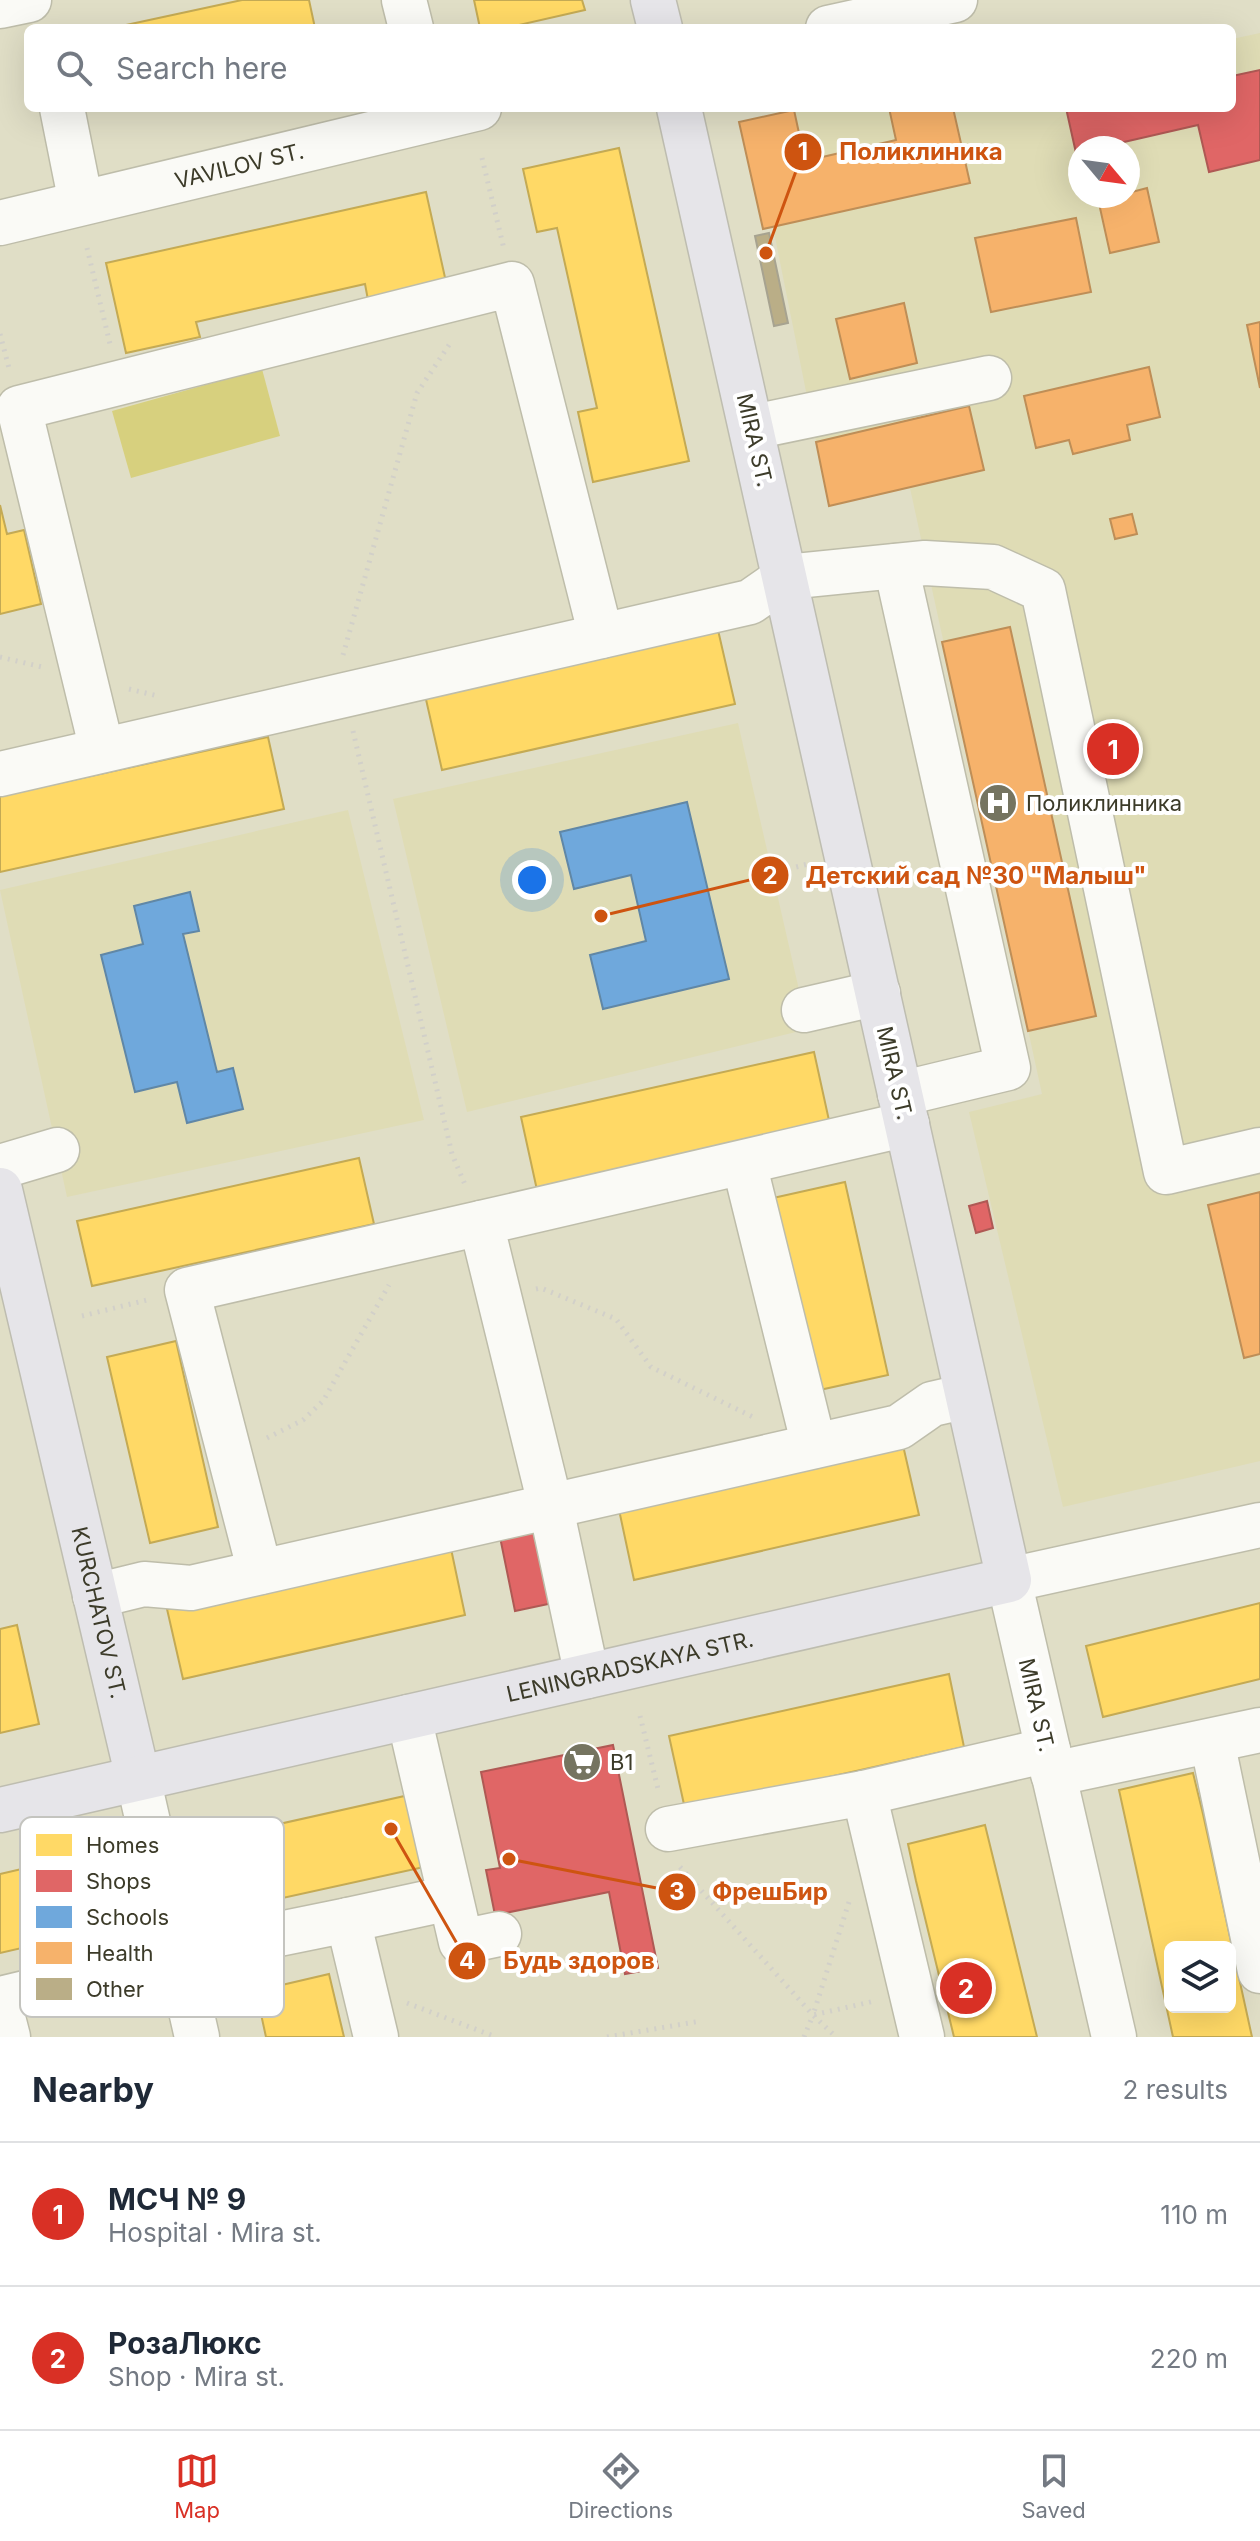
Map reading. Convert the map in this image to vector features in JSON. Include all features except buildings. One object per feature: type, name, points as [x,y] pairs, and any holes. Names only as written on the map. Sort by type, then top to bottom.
[{"type":"main road","points":[[653,0],[659,24]]},
{"type":"main road","name":"MIRA ST.","points":[[680,112],[753,427],[1009,1580]]},
{"type":"main road","name":"KURCHATOV ST.","points":[[0,1190],[138,1778]]},
{"type":"main road","name":"LENINGRADSKAYA STR.","points":[[0,1810],[1009,1580]]},
{"type":"street","points":[[0,6],[29,0]]},
{"type":"street","points":[[39,0],[44,24]]},
{"type":"street","points":[[404,0],[410,24]]},
{"type":"street","points":[[847,16],[955,0]]},
{"type":"street","points":[[63,112],[81,203]]},
{"type":"street","name":"VAVILOV ST.","points":[[0,223],[430,114]]},
{"type":"street","points":[[102,750],[19,408],[499,288],[601,636]]},
{"type":"street","points":[[753,427],[989,378]]},
{"type":"street","points":[[0,774],[750,602],[786,577],[925,563],[993,567],[1043,590],[1166,1172],[1260,1150]]},
{"type":"street","points":[[260,1572],[187,1290],[744,1163],[903,1109],[1021,1064],[896,566]]},
{"type":"street","points":[[804,1010],[878,993]]},
{"type":"street","points":[[0,1167],[57,1150]]},
{"type":"street","points":[[744,1163],[814,1446]]},
{"type":"street","points":[[481,1223],[551,1508],[587,1676]]},
{"type":"street","points":[[95,1596],[144,1584],[191,1588],[551,1508],[899,1427],[932,1404],[967,1396]]},
{"type":"street","name":"LENINGRADSKAYA STR.","points":[[1009,1580],[1260,1525]]},
{"type":"street","name":"MIRA ST.","points":[[1009,1580],[1114,2037]]},
{"type":"street","points":[[409,1717],[461,1942],[499,1934]]},
{"type":"street","points":[[668,1829],[864,1793],[1051,1762],[1212,1741],[1260,1730]]},
{"type":"street","points":[[1212,1741],[1260,1971]]},
{"type":"street","name":"KURCHATOV ST.","points":[[138,1778],[147,1817]]},
{"type":"street","points":[[864,1793],[922,2037]]},
{"type":"street","points":[[284,1933],[450,1898]]},
{"type":"street","points":[[348,1920],[376,2037]]},
{"type":"street","points":[[0,1999],[20,1994]]},
{"type":"street","points":[[0,2006],[8,2037]]},
{"type":"street","name":"KURCHATOV ST.","points":[[192,2017],[197,2037]]},
{"type":"path","points":[[481,1223],[452,1154],[344,694],[341,659],[417,393],[499,288],[482,158]]},
{"type":"path","points":[[87,248],[119,383]]},
{"type":"path","points":[[773,873],[809,864]]},
{"type":"path","points":[[230,1457],[303,1420],[323,1401],[415,1238]]},
{"type":"path","points":[[500,1298],[541,1288],[616,1319],[651,1367],[759,1420]]},
{"type":"path","points":[[82,1316],[187,1290]]},
{"type":"path","points":[[640,1716],[677,1863],[836,2037]]},
{"type":"path","points":[[804,2037],[850,1899]]},
{"type":"path","points":[[364,1987],[496,2037]]},
{"type":"path","points":[[813,2015],[911,1993]]},
{"type":"path","points":[[607,2037],[701,2021]]},
{"type":"shaded area","points":[[1260,33],[1260,1461],[1063,1507],[969,1112],[1042,1094],[910,488],[829,506],[773,227],[763,229],[739,122],[785,112],[1236,112],[1236,38]]},
{"type":"shaded area","points":[[262,369],[280,436],[131,478],[112,411]]},
{"type":"shaded area","points":[[738,723],[808,1029],[467,1112],[393,799]]},
{"type":"shaded area","points":[[348,810],[424,1120],[67,1197],[0,890]]},
{"type":"place","name":"Поликлиника","points":[[766,253]]},
{"type":"place","name":"МСЧ № 9","points":[[1113,749]]},
{"type":"place","name":"Поликлинника","points":[[998,803]]},
{"type":"place","name":"Детский сад №30 \"Малыш\"","points":[[601,916]]},
{"type":"place","name":"В1","points":[[582,1762]]},
{"type":"place","name":"Будь здоров","points":[[391,1829]]},
{"type":"place","name":"ФрешБир","points":[[509,1859]]},
{"type":"place","name":"РозаЛюкс","points":[[966,1988]]}]
